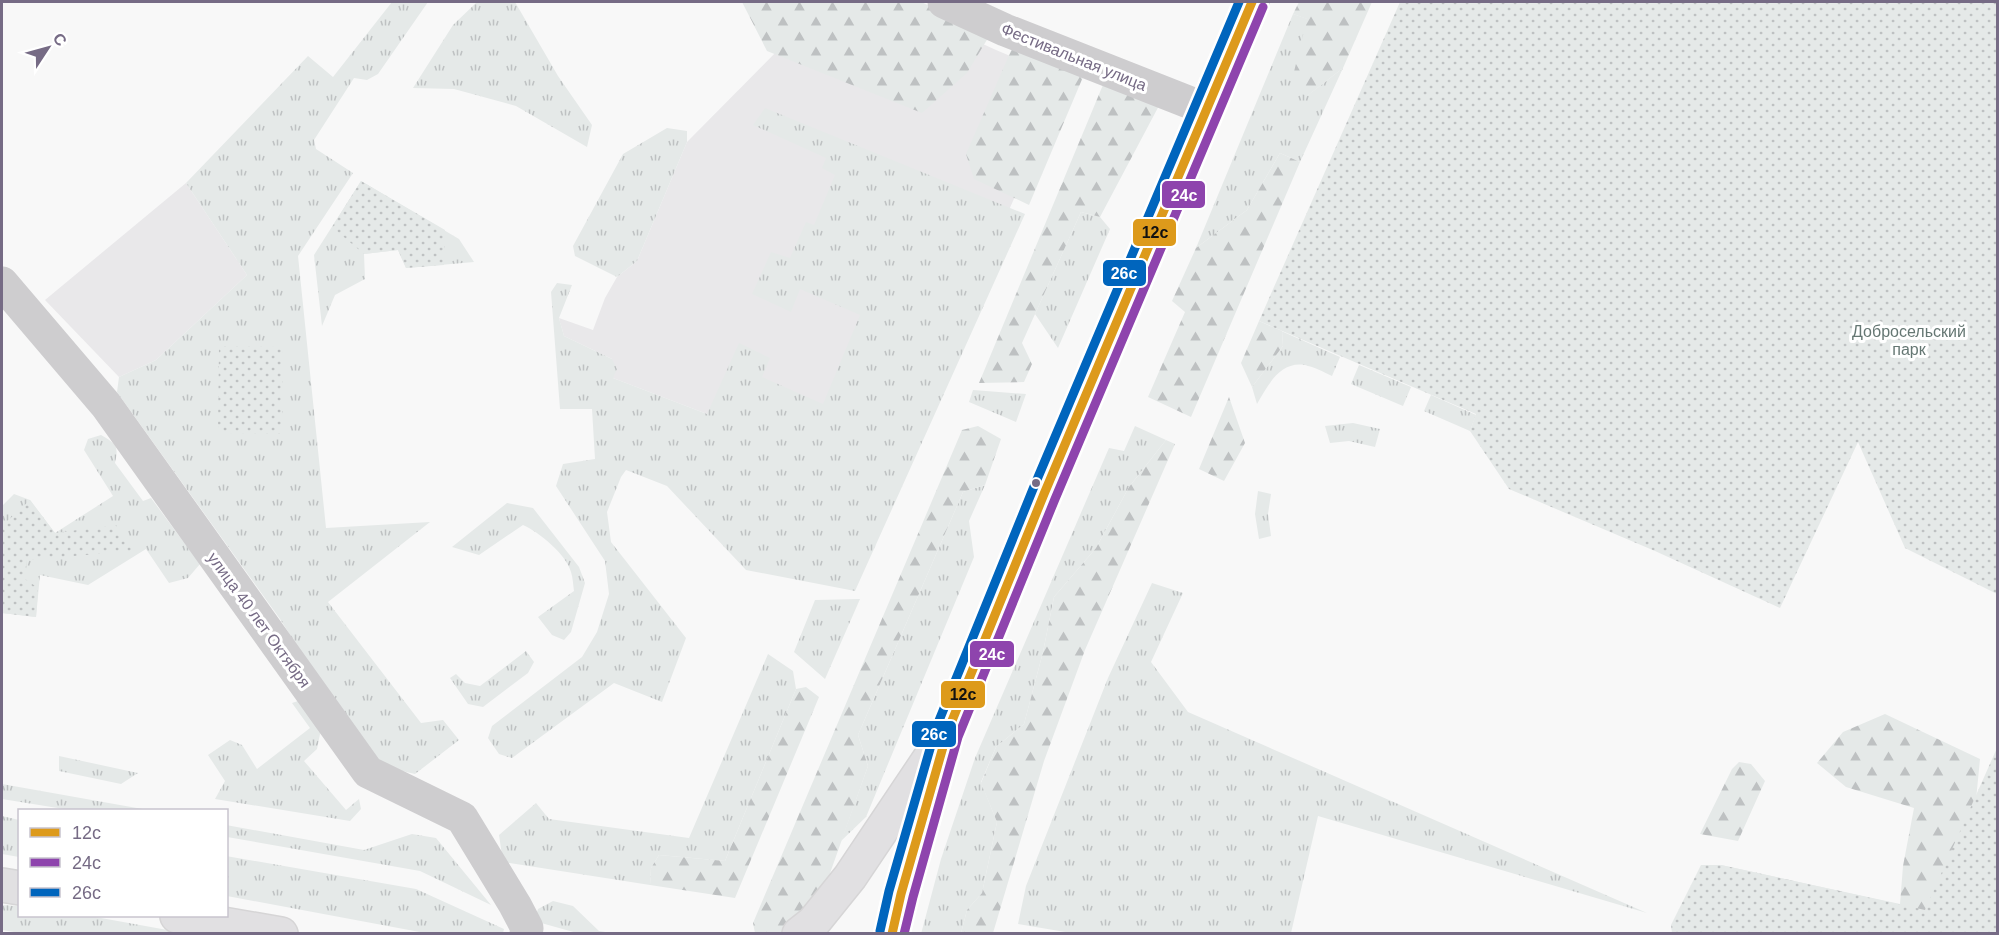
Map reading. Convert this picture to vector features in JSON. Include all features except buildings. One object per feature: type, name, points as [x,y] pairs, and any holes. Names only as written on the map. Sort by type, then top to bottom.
[{"type":"main road","points":[[892,933],[947,733],[1044,494],[1252,2]]},
{"type":"main road","points":[[800,933],[813,923],[850,877],[947,733]]},
{"type":"main road","points":[[2,885],[18,888]]},
{"type":"main road","points":[[189,917],[281,933]]},
{"type":"street","name":"Фестивальная улица","points":[[944,2],[1005,30],[1206,109]]},
{"type":"street","name":"улица 40 лет Октября","points":[[2,283],[106,405],[368,772],[462,818],[515,905],[527,928],[526,933]]},
{"type":"shaded area","points":[[891,2],[1067,80],[926,396],[707,414],[613,378],[612,359],[564,336],[559,318],[593,330],[605,298],[617,277],[637,261],[687,142],[785,43]]},
{"type":"shaded area","points":[[186,183],[247,275],[156,360],[119,377],[45,300]]},
{"type":"green space","points":[[392,2],[428,2],[378,74],[367,80],[354,78],[314,140],[316,149],[353,173],[298,256],[326,528],[430,522],[328,602],[421,723],[443,720],[459,740],[415,774],[389,768],[367,756],[280,619],[117,392],[119,377],[156,360],[247,275],[186,183],[308,56],[333,77]]},
{"type":"green space","points":[[477,2],[515,2],[558,76],[592,125],[587,147],[516,106],[454,89],[413,88],[453,25]]},
{"type":"green space","points":[[742,2],[921,2],[991,33],[967,73],[922,113],[767,51]]},
{"type":"green space","points":[[1299,2],[1372,2],[1343,68],[1307,96],[1290,88],[1307,19],[1293,14]]},
{"type":"green space","name":"Добросельский парк","points":[[1400,2],[1997,2],[1997,594],[1905,548],[1858,442],[1780,608],[1655,551],[1509,489],[1470,431],[1476,414],[1259,321]]},
{"type":"green space","points":[[1293,14],[1308,19],[1308,95],[1343,68],[1300,162],[1280,153],[1247,210],[1196,248]]},
{"type":"green space","points":[[1013,46],[1083,77],[1029,205],[974,179],[966,154]]},
{"type":"green space","points":[[1105,80],[1162,100],[1100,217],[1081,212],[1022,343],[1032,364],[1024,382],[979,383]]},
{"type":"green space","points":[[765,108],[1025,214],[855,591],[746,570],[667,486],[626,470],[607,512],[611,542],[686,638],[662,702],[614,683],[512,758],[499,754],[488,738],[492,726],[582,657],[597,632],[609,594],[605,561],[556,486],[563,464],[595,459],[592,409],[560,409],[551,292],[557,283],[572,285],[559,318],[564,336],[612,359],[617,369],[613,378],[707,414],[739,343],[770,358],[762,377],[823,404],[860,315],[800,289],[791,312],[752,294],[771,252],[790,258],[806,222],[814,225],[835,175],[822,168],[826,158],[753,125]]},
{"type":"green space","points":[[667,128],[687,131],[687,142],[637,261],[617,277],[575,256],[573,246],[623,154]]},
{"type":"green space","points":[[1280,153],[1300,162],[1191,417],[1148,397],[1185,312],[1172,301],[1196,248],[1247,210]]},
{"type":"green space","points":[[361,181],[459,239],[474,262],[406,268],[398,250],[364,254],[365,279],[335,295],[322,326],[314,255]]},
{"type":"green space","points":[[361,181],[445,230],[444,265],[406,268],[398,250],[364,254],[332,227]]},
{"type":"green space","points":[[1081,212],[1100,217],[1110,229],[1058,348],[1035,314]]},
{"type":"green space","points":[[1259,321],[1282,331],[1283,346],[1252,387],[1241,363]]},
{"type":"green space","points":[[1282,331],[1340,357],[1332,376],[1305,365],[1288,367],[1276,376],[1257,404],[1252,387],[1283,346]]},
{"type":"green space","points":[[219,346],[283,347],[282,434],[218,433]]},
{"type":"green space","points":[[1359,365],[1411,387],[1403,406],[1351,384]]},
{"type":"green space","points":[[973,390],[1026,394],[1016,422],[969,402]]},
{"type":"green space","points":[[1431,395],[1476,415],[1470,431],[1424,411]]},
{"type":"green space","points":[[1229,397],[1245,443],[1224,481],[1199,469]]},
{"type":"green space","points":[[1353,423],[1380,429],[1375,447],[1349,441],[1330,443],[1325,426]]},
{"type":"green space","points":[[978,426],[1001,439],[985,485],[963,492],[858,735],[868,766],[823,893],[784,933],[755,933],[753,923],[962,430]]},
{"type":"green space","points":[[1135,426],[1166,440],[1129,487],[1096,548],[1054,597],[1043,652],[1024,724],[996,747],[981,782],[997,822],[982,893],[967,910],[961,933],[921,934],[941,859],[975,758],[1109,448],[1124,451]]},
{"type":"green space","points":[[101,435],[115,446],[117,452],[115,463],[143,501],[151,498],[200,564],[188,578],[169,583],[146,549],[88,585],[40,575],[36,617],[2,613],[2,506],[14,494],[30,500],[55,533],[113,496],[84,450],[88,439]]},
{"type":"green space","points":[[1166,440],[1175,444],[1085,650],[1044,761],[993,933],[961,933],[967,910],[982,893],[997,822],[981,783],[996,747],[1024,724],[1043,652],[1054,597],[1096,548],[1129,487]]},
{"type":"green space","points":[[985,485],[969,521],[974,557],[866,817],[841,841],[868,766],[858,735],[963,492]]},
{"type":"green space","points":[[1258,491],[1271,494],[1268,514],[1271,536],[1259,539],[1255,514]]},
{"type":"green space","points":[[30,500],[55,533],[116,525],[133,551],[27,560],[25,579],[38,588],[36,617],[2,613],[2,526]]},
{"type":"green space","points":[[507,503],[533,508],[579,567],[585,583],[571,632],[564,640],[552,635],[538,617],[574,591],[572,574],[568,565],[558,551],[544,538],[523,525],[479,555],[452,547]]},
{"type":"green space","points":[[1152,583],[1183,593],[1151,662],[1188,712],[1647,913],[1318,816],[1291,933],[1077,934],[1018,924],[1026,886],[1108,678]]},
{"type":"green space","points":[[860,599],[825,679],[794,652],[815,600]]},
{"type":"green space","points":[[526,651],[534,662],[528,673],[483,707],[468,704],[450,678],[456,674],[465,683],[480,686]]},
{"type":"green space","points":[[768,654],[793,671],[796,689],[725,861],[659,855],[651,868],[650,885],[503,862],[499,835],[536,803],[549,819],[689,838]]},
{"type":"green space","points":[[806,687],[819,697],[735,898],[650,885],[651,868],[659,855],[725,861],[796,689]]},
{"type":"green space","points":[[301,700],[321,729],[317,749],[304,761],[346,810],[359,799],[361,809],[350,821],[215,799],[225,781],[208,755],[230,740],[242,745],[257,769],[310,728],[292,703]]},
{"type":"green space","points":[[1885,714],[1980,759],[1972,841],[1997,933],[1698,934],[1701,865],[1721,865],[1900,904],[1903,866],[1914,808],[1846,787],[1817,763],[1843,732]]},
{"type":"green space","points":[[1997,748],[1997,933],[1672,933],[1671,925],[1701,865],[1721,865],[1925,910]]},
{"type":"green space","points":[[59,756],[138,773],[121,784],[59,771]]},
{"type":"green space","points":[[1739,762],[1751,764],[1765,781],[1738,841],[1700,834],[1732,769]]},
{"type":"green space","points":[[2,784],[142,809],[64,809],[2,799]]},
{"type":"green space","points":[[2,816],[18,820],[18,857],[2,854]]},
{"type":"green space","points":[[228,825],[364,850],[412,834],[436,838],[491,905],[420,871],[228,837]]},
{"type":"green space","points":[[228,856],[416,889],[504,929],[503,933],[425,933],[228,896]]},
{"type":"green space","points":[[553,901],[573,906],[599,931],[612,933],[577,933],[534,921],[538,909]]},
{"type":"green space","points":[[2,905],[18,906],[18,917],[96,917],[184,933],[20,933],[2,930]]},
{"type":"transit line","name":"26c","points":[[880,931],[889,891],[936,728],[1033,489],[1239,2]]},
{"type":"transit line","name":"12с","points":[[892,934],[901,894],[947,733],[1044,494],[1252,2]]},
{"type":"transit line","name":"24с","points":[[904,934],[958,737],[1055,499],[1263,7]]}]
